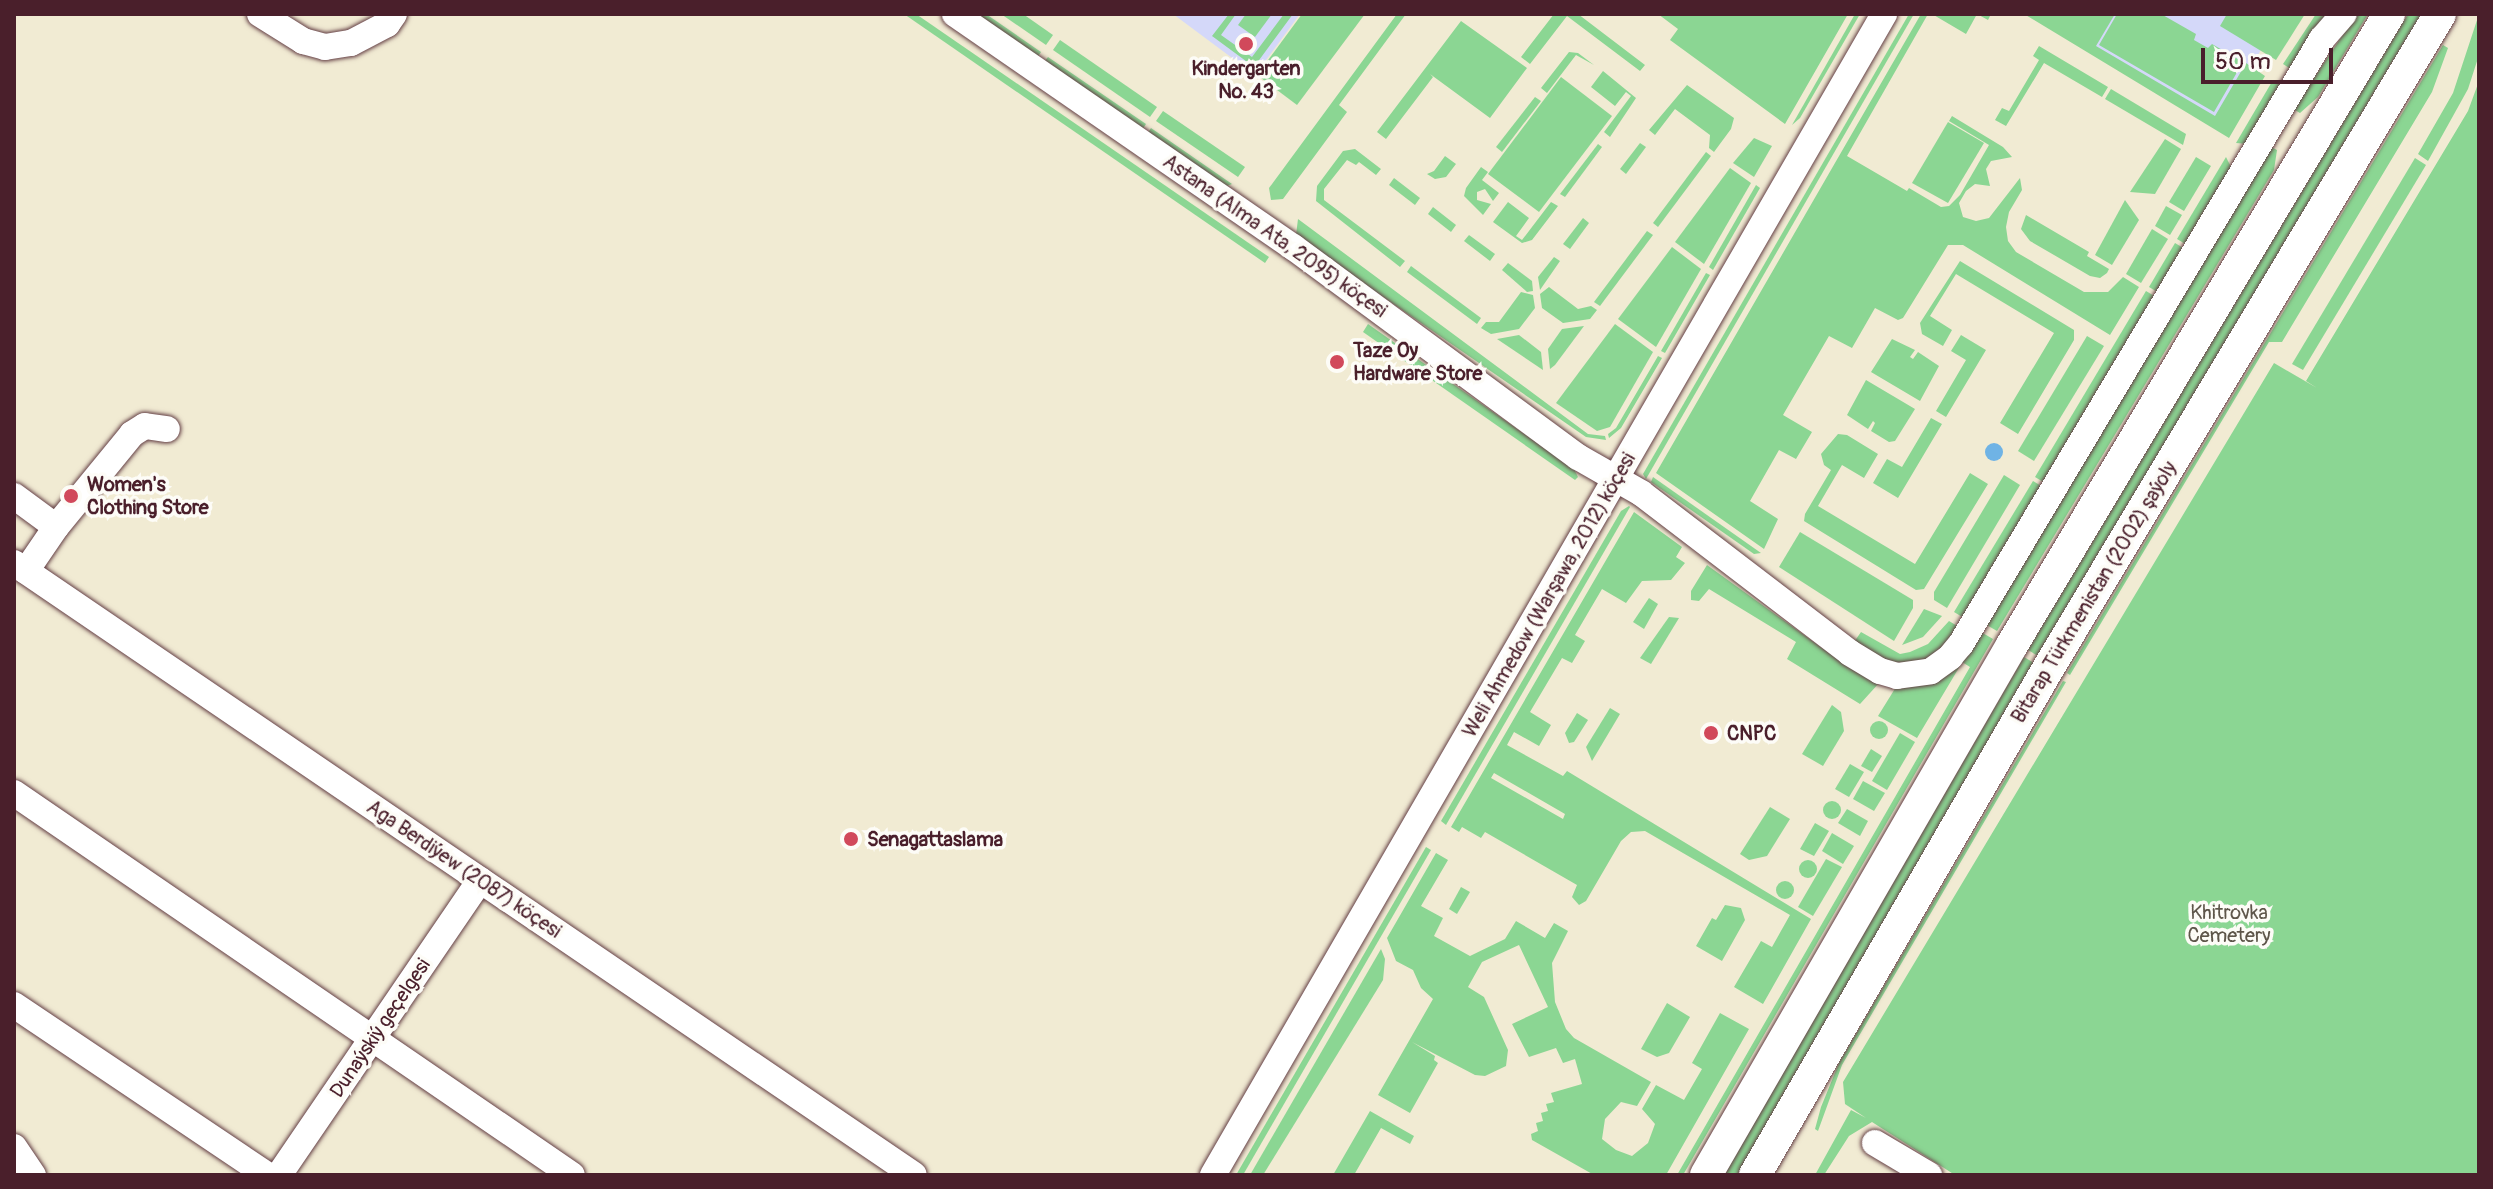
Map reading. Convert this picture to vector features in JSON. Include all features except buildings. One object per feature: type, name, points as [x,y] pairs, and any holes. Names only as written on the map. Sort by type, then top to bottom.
[{"type":"main road","points":[[1706,1175],[2012,645],[2389,14]]},
{"type":"main road","name":"Bitarap Türkmenistan (2002) şaýoly","points":[[1755,1175],[2041,681],[2440,14]]},
{"type":"street","points":[[260,14],[303,41],[325,47],[351,43],[387,24],[394,14]]},
{"type":"street","name":"Astana (Alma Ata, 2095) köçesi","points":[[955,14],[1293,247],[1578,457],[1616,478],[1686,526],[1869,665],[1888,674],[1916,675],[1931,671],[1950,657],[2322,39],[2344,14]]},
{"type":"street","name":"Weli Ahmedow (Warşawa, 2012) köçesi","points":[[1213,1175],[1884,14]]},
{"type":"street","points":[[20,567],[132,434],[145,426],[167,429]]},
{"type":"street","points":[[14,496],[56,527]]},
{"type":"street","name":"Aga Berdiýew (2087) köçesi","points":[[20,567],[914,1175]]},
{"type":"street","points":[[14,793],[572,1175]]},
{"type":"street","name":"Dunaýskiý geçelgesi","points":[[279,1175],[480,880]]},
{"type":"street","points":[[14,1005],[267,1175]]},
{"type":"street","points":[[1875,1143],[1929,1175]]},
{"type":"street","points":[[14,1147],[33,1175]]},
{"type":"shaded area","name":"Kindergarten No. 43","points":[[1173,14],[1300,14],[1255,75]]},
{"type":"shaded area","points":[[2099,14],[2282,14],[2218,123],[2091,49]]},
{"type":"green space","points":[[904,14],[916,14],[1269,257],[1265,263]]},
{"type":"green space","points":[[974,14],[986,14],[1041,52],[1037,58]]},
{"type":"green space","points":[[1001,14],[1023,14],[1053,35],[1046,45]]},
{"type":"green space","points":[[1229,14],[1236,14],[1221,35],[1252,57],[1284,14],[1293,14],[1254,67],[1212,36]]},
{"type":"green space","points":[[1246,14],[1272,14],[1255,37],[1238,25]]},
{"type":"green space","points":[[1302,14],[1365,14],[1297,105],[1257,75]]},
{"type":"green space","points":[[1397,14],[1406,14],[1339,105],[1347,112],[1283,199],[1271,200],[1269,188]]},
{"type":"green space","points":[[1554,14],[1578,14],[1645,65],[1640,71],[1567,16],[1530,64],[1521,57]]},
{"type":"green space","points":[[1658,14],[1848,14],[1785,124],[1670,40],[1678,29]]},
{"type":"green space","points":[[1855,14],[1860,14],[1800,118],[1792,125]]},
{"type":"green space","points":[[1909,14],[1914,14],[1646,479],[1643,474]]},
{"type":"green space","points":[[1921,14],[1928,14],[1847,156],[1907,191],[1909,188],[1941,207],[1949,206],[1960,195],[1989,145],[1949,121],[1952,116],[2003,147],[2012,157],[1991,161],[1986,169],[1990,186],[1975,184],[1966,191],[1959,203],[1963,217],[1976,221],[1989,218],[2020,178],[2022,190],[2009,212],[2006,227],[2008,241],[2016,252],[2084,292],[2108,292],[2123,277],[2139,287],[2110,335],[1963,245],[1948,245],[1903,318],[1898,320],[1875,308],[1852,348],[1829,336],[1783,415],[1812,432],[1796,459],[1779,450],[1750,501],[1778,519],[1764,549],[1656,473]]},
{"type":"green space","points":[[1932,14],[1977,14],[1966,34]]},
{"type":"green space","points":[[1977,14],[1991,14],[1988,20]]},
{"type":"green space","points":[[2024,14],[2115,14],[2096,46],[2215,116],[2246,63],[2265,76],[2229,138]]},
{"type":"green space","points":[[2117,14],[2161,14],[2196,34],[2194,40],[2208,48],[2212,44],[2243,62],[2214,112],[2099,45]]},
{"type":"green space","points":[[2227,14],[2305,14],[2276,60],[2220,26]]},
{"type":"green space","points":[[2316,14],[2331,14],[2291,69],[2283,64]]},
{"type":"green space","points":[[2357,14],[2368,14],[2318,97],[2300,113],[2293,109]]},
{"type":"green space","points":[[2408,14],[2421,14],[2038,656],[2028,650]]},
{"type":"green space","points":[[2479,14],[2479,55],[2468,89],[2428,161],[2418,154],[2453,93]]},
{"type":"green space","points":[[1461,21],[1527,68],[1490,118],[1430,74],[1433,77],[1386,139],[1377,132]]},
{"type":"green space","points":[[1060,40],[1157,107],[1150,117],[1053,50]]},
{"type":"green space","points":[[2443,45],[2448,48],[2432,92],[2282,342],[2269,342],[2070,675],[2067,673]]},
{"type":"green space","points":[[2039,46],[2108,87],[2102,97],[2044,63],[2006,126],[1995,120],[2002,108],[2009,111],[2039,60],[2033,56]]},
{"type":"green space","points":[[1569,52],[1578,53],[1594,65],[1576,55],[1547,93],[1541,88]]},
{"type":"green space","points":[[1048,57],[1146,124],[1142,130],[1044,62]]},
{"type":"green space","points":[[1603,71],[1636,98],[1610,137],[1604,132],[1631,96],[1626,92],[1615,106],[1591,87]]},
{"type":"green space","points":[[1561,77],[1612,116],[1539,212],[1488,174]]},
{"type":"green space","points":[[2273,80],[2283,87],[2248,144],[2236,143]]},
{"type":"green space","name":"Khitrovka Cemetery","points":[[2479,81],[2479,1175],[1955,1175],[1872,1122],[1849,1136],[1824,1175],[1815,1175],[1851,1110],[1866,1118],[1845,1104],[1843,1082],[2274,363],[2317,388],[2306,381],[2468,111]]},
{"type":"green space","points":[[1687,85],[1734,118],[1731,129],[1714,152],[1709,148],[1710,135],[1675,109],[1655,135],[1649,130]]},
{"type":"green space","points":[[2111,89],[2186,134],[2183,145],[2105,99]]},
{"type":"green space","points":[[1535,97],[1541,101],[1502,152],[1496,147]]},
{"type":"green space","points":[[1163,111],[1245,167],[1238,177],[1156,121]]},
{"type":"green space","points":[[1948,122],[1984,143],[1948,203],[1912,183]]},
{"type":"green space","points":[[1151,128],[1232,184],[1224,187],[1147,134]]},
{"type":"green space","points":[[1754,138],[1772,146],[1754,177],[1733,163]]},
{"type":"green space","points":[[2165,139],[2181,149],[2155,194],[2130,192]]},
{"type":"green space","points":[[1640,143],[1646,147],[1626,174],[1620,169]]},
{"type":"green space","points":[[1598,144],[1602,147],[1565,197],[1560,194]]},
{"type":"green space","points":[[2271,147],[2277,150],[2274,170],[1997,631],[1985,624]]},
{"type":"green space","points":[[1355,149],[1381,169],[1376,175],[1359,162],[1356,165],[1347,160],[1324,189],[1324,200],[1405,261],[1400,267],[1316,201],[1317,186],[1343,151]]},
{"type":"green space","points":[[1706,152],[1711,156],[1658,227],[1653,223]]},
{"type":"green space","points":[[1445,156],[1456,164],[1446,177],[1435,179],[1427,174],[1434,171]]},
{"type":"green space","points":[[2196,157],[2211,166],[2184,211],[2169,202]]},
{"type":"green space","points":[[2226,157],[2231,167],[2187,245],[2177,239]]},
{"type":"green space","points":[[2415,158],[2426,165],[2303,370],[2292,364]]},
{"type":"green space","points":[[1481,167],[1488,172],[1482,180],[1499,193],[1493,201],[1485,189],[1477,192],[1477,200],[1491,204],[1483,215],[1464,196]]},
{"type":"green space","points":[[1730,168],[1751,183],[1704,264],[1675,242]]},
{"type":"green space","points":[[1394,178],[1420,198],[1415,205],[1389,185]]},
{"type":"green space","points":[[1756,185],[1760,188],[1713,270],[1709,267]]},
{"type":"green space","points":[[2125,200],[2139,220],[2112,265],[2095,255]]},
{"type":"green space","points":[[1508,202],[1529,218],[1516,236],[1522,240],[1551,202],[1558,206],[1532,240],[1522,243],[1493,222]]},
{"type":"green space","points":[[2166,206],[2182,215],[2170,235],[2155,226]]},
{"type":"green space","points":[[1433,207],[1456,225],[1451,232],[1428,214]]},
{"type":"green space","points":[[2026,215],[2089,252],[2087,256],[2109,269],[2107,273],[2100,278],[2090,276],[2030,241],[2021,229]]},
{"type":"green space","points":[[1583,218],[1589,223],[1570,249],[1563,244]]},
{"type":"green space","points":[[1298,219],[1588,434],[1605,436],[1606,440],[1586,437],[1324,256],[1296,235]]},
{"type":"green space","points":[[2152,229],[2168,239],[2141,283],[2126,274]]},
{"type":"green space","points":[[1647,231],[1653,235],[1600,306],[1594,302]]},
{"type":"green space","points":[[1469,235],[1495,254],[1490,261],[1464,241]]},
{"type":"green space","points":[[2175,243],[2185,249],[2159,293],[2149,287]]},
{"type":"green space","points":[[1672,247],[1701,269],[1656,347],[1618,319]]},
{"type":"green space","points":[[1554,257],[1560,261],[1540,290],[1538,277]]},
{"type":"green space","points":[[1960,261],[2074,330],[2074,340],[2018,434],[2000,423],[2054,333],[1956,274],[1930,316],[1952,330],[1943,346],[1922,334],[1920,323]]},
{"type":"green space","points":[[1508,263],[1532,281],[1533,291],[1527,292],[1502,270]]},
{"type":"green space","points":[[1411,266],[1481,318],[1477,324],[1407,272]]},
{"type":"green space","points":[[1706,273],[1710,275],[1665,353],[1661,351]]},
{"type":"green space","points":[[1549,287],[1578,309],[1591,306],[1597,310],[1590,319],[1563,323],[1542,308],[1540,294]]},
{"type":"green space","points":[[2146,291],[2156,297],[2045,483],[2035,477]]},
{"type":"green space","points":[[1521,292],[1533,295],[1535,308],[1519,329],[1491,334],[1481,328],[1486,322],[1499,322]]},
{"type":"green space","points":[[1368,324],[1574,469],[1578,477],[1575,480],[1363,332]]},
{"type":"green space","points":[[1615,324],[1653,352],[1610,427],[1597,431],[1556,403]]},
{"type":"green space","points":[[1584,326],[1550,369],[1548,349],[1562,329]]},
{"type":"green space","points":[[1519,335],[1541,352],[1543,370],[1497,339]]},
{"type":"green space","points":[[1961,335],[1986,350],[1946,417],[1936,411],[1966,360],[1951,351]]},
{"type":"green space","points":[[2087,336],[2104,346],[2034,461],[2018,451]]},
{"type":"green space","points":[[1892,339],[1915,350],[1910,357],[1913,359],[1918,352],[1939,366],[1920,401],[1871,372]]},
{"type":"green space","points":[[1658,356],[1662,358],[1621,428],[1609,438],[1608,434],[1616,428]]},
{"type":"green space","points":[[1866,380],[1915,409],[1895,441],[1889,442],[1871,431],[1873,421],[1868,429],[1847,415]]},
{"type":"green space","points":[[1931,418],[1942,424],[1898,498],[1873,483],[1887,459],[1902,467]]},
{"type":"green space","points":[[1838,434],[1847,435],[1878,454],[1864,478],[1842,465],[1818,506],[1915,564],[1970,473],[1988,484],[1924,589],[1916,590],[1804,521],[1831,470],[1824,465],[1821,454]]},
{"type":"green space","points":[[2004,475],[2020,485],[1947,608],[1934,600],[1934,592]]},
{"type":"green space","points":[[1653,477],[1761,553],[1754,554],[1651,482]]},
{"type":"green space","points":[[2033,481],[2043,487],[1964,618],[1954,612]]},
{"type":"green space","points":[[1629,506],[1446,825],[1441,821],[1621,511]]},
{"type":"green space","points":[[1634,512],[1682,547],[1676,557],[1685,563],[1671,580],[1642,581],[1626,603],[1602,589],[1575,635],[1585,641],[1572,663],[1562,658],[1530,712],[1551,725],[1539,746],[1514,732],[1507,745],[1563,776],[1567,771],[1811,919],[1763,1004],[1734,987],[1761,941],[1772,947],[1790,915],[1645,831],[1631,832],[1621,841],[1586,901],[1579,905],[1572,897],[1577,885],[1485,832],[1481,838],[1462,827],[1459,832],[1451,827]],"holes":[[[1494,773],[1565,814],[1563,819],[1491,778]]]},
{"type":"green space","points":[[1800,532],[1913,600],[1913,608],[1894,641],[1779,567]]},
{"type":"green space","points":[[1707,565],[1840,661],[1880,682],[1860,704],[1787,659],[1796,642],[1709,589],[1699,601],[1691,600],[1691,591]]},
{"type":"green space","points":[[1649,598],[1658,604],[1644,629],[1633,622]]},
{"type":"green space","points":[[1924,609],[1942,616],[1923,637],[1902,645]]},
{"type":"green space","points":[[1669,617],[1679,618],[1651,664],[1640,658]]},
{"type":"green space","points":[[1949,621],[1959,627],[1948,643],[1922,662],[1891,663],[1854,642],[1861,632],[1900,654],[1910,652],[1928,644]]},
{"type":"green space","points":[[1981,632],[1993,639],[1683,1175],[1677,1175],[1970,667],[1962,662]]},
{"type":"green space","points":[[2024,657],[2034,663],[1737,1175],[1724,1175]]},
{"type":"green space","points":[[1957,664],[1960,666],[1917,738],[1878,716],[1896,687],[1924,684]]},
{"type":"green space","points":[[2063,681],[2066,682],[1842,1065],[1818,1131],[1815,1129],[1821,1107],[1839,1063]]},
{"type":"green space","points":[[1832,705],[1841,712],[1844,731],[1823,766],[1802,754]]},
{"type":"green space","points":[[1610,708],[1620,714],[1592,761],[1586,747]]},
{"type":"green space","points":[[1577,713],[1588,720],[1574,742],[1569,743],[1565,733]]},
{"type":"green space","points":[[1879,721],[1888,730],[1879,739],[1870,730]]},
{"type":"green space","points":[[1900,733],[1915,742],[1887,790],[1872,781]]},
{"type":"green space","points":[[1871,749],[1882,756],[1872,772],[1861,766]]},
{"type":"green space","points":[[1850,764],[1864,772],[1849,797],[1835,789]]},
{"type":"green space","points":[[1863,781],[1885,793],[1874,811],[1853,799]]},
{"type":"green space","points":[[1832,801],[1841,810],[1832,819],[1823,810]]},
{"type":"green space","points":[[1770,807],[1790,819],[1767,856],[1749,860],[1740,854]]},
{"type":"green space","points":[[1847,809],[1868,821],[1860,836],[1838,823]]},
{"type":"green space","points":[[1815,823],[1829,831],[1814,856],[1800,849]]},
{"type":"green space","points":[[1832,833],[1854,846],[1843,864],[1822,851]]},
{"type":"green space","points":[[1426,847],[1431,850],[1243,1175],[1236,1175]]},
{"type":"green space","points":[[1436,853],[1448,860],[1421,906],[1443,918],[1434,936],[1470,956],[1505,939],[1516,921],[1545,938],[1554,923],[1568,931],[1552,963],[1555,1002],[1566,1029],[1574,1038],[1651,1082],[1637,1106],[1621,1102],[1605,1119],[1602,1139],[1616,1150],[1632,1156],[1648,1143],[1655,1124],[1642,1109],[1656,1085],[1684,1100],[1702,1069],[1692,1063],[1720,1013],[1749,1029],[1666,1175],[1594,1175],[1532,1140],[1531,1134],[1538,1131],[1536,1123],[1543,1121],[1541,1113],[1548,1111],[1546,1104],[1554,1102],[1551,1093],[1582,1084],[1575,1059],[1563,1063],[1556,1048],[1529,1057],[1512,1024],[1548,1007],[1519,945],[1482,962],[1468,987],[1484,997],[1508,1050],[1506,1066],[1485,1076],[1475,1075],[1412,1042],[1435,1056],[1434,1060],[1438,1063],[1410,1113],[1378,1095],[1433,999],[1421,988],[1413,970],[1396,961],[1387,938]]},
{"type":"green space","points":[[1826,859],[1842,867],[1813,916],[1798,907]]},
{"type":"green space","points":[[1808,860],[1817,869],[1808,878],[1799,869]]},
{"type":"green space","points":[[1785,881],[1794,890],[1785,899],[1776,890]]},
{"type":"green space","points":[[1461,887],[1470,892],[1457,914],[1449,909]]},
{"type":"green space","points":[[1725,905],[1741,908],[1745,920],[1722,961],[1696,946],[1712,918],[1716,920]]},
{"type":"green space","points":[[1381,949],[1385,959],[1383,980],[1263,1175],[1250,1175]]},
{"type":"green space","points":[[1667,1003],[1690,1017],[1669,1053],[1657,1057],[1641,1049]]},
{"type":"green space","points":[[1370,1111],[1414,1136],[1410,1144],[1381,1128],[1354,1175],[1333,1175]]},
{"type":"water","points":[[1994,443],[2003,452],[1994,461],[1985,452]]},
{"type":"place","name":"Kindergarten No. 43","points":[[1246,44]]},
{"type":"place","name":"Taze Oy Hardware Store","points":[[1337,362]]},
{"type":"place","name":"Women's Clothing Store","points":[[71,496]]},
{"type":"place","name":"CNPC","points":[[1711,733]]},
{"type":"place","name":"Senagattaslama","points":[[851,839]]}]
